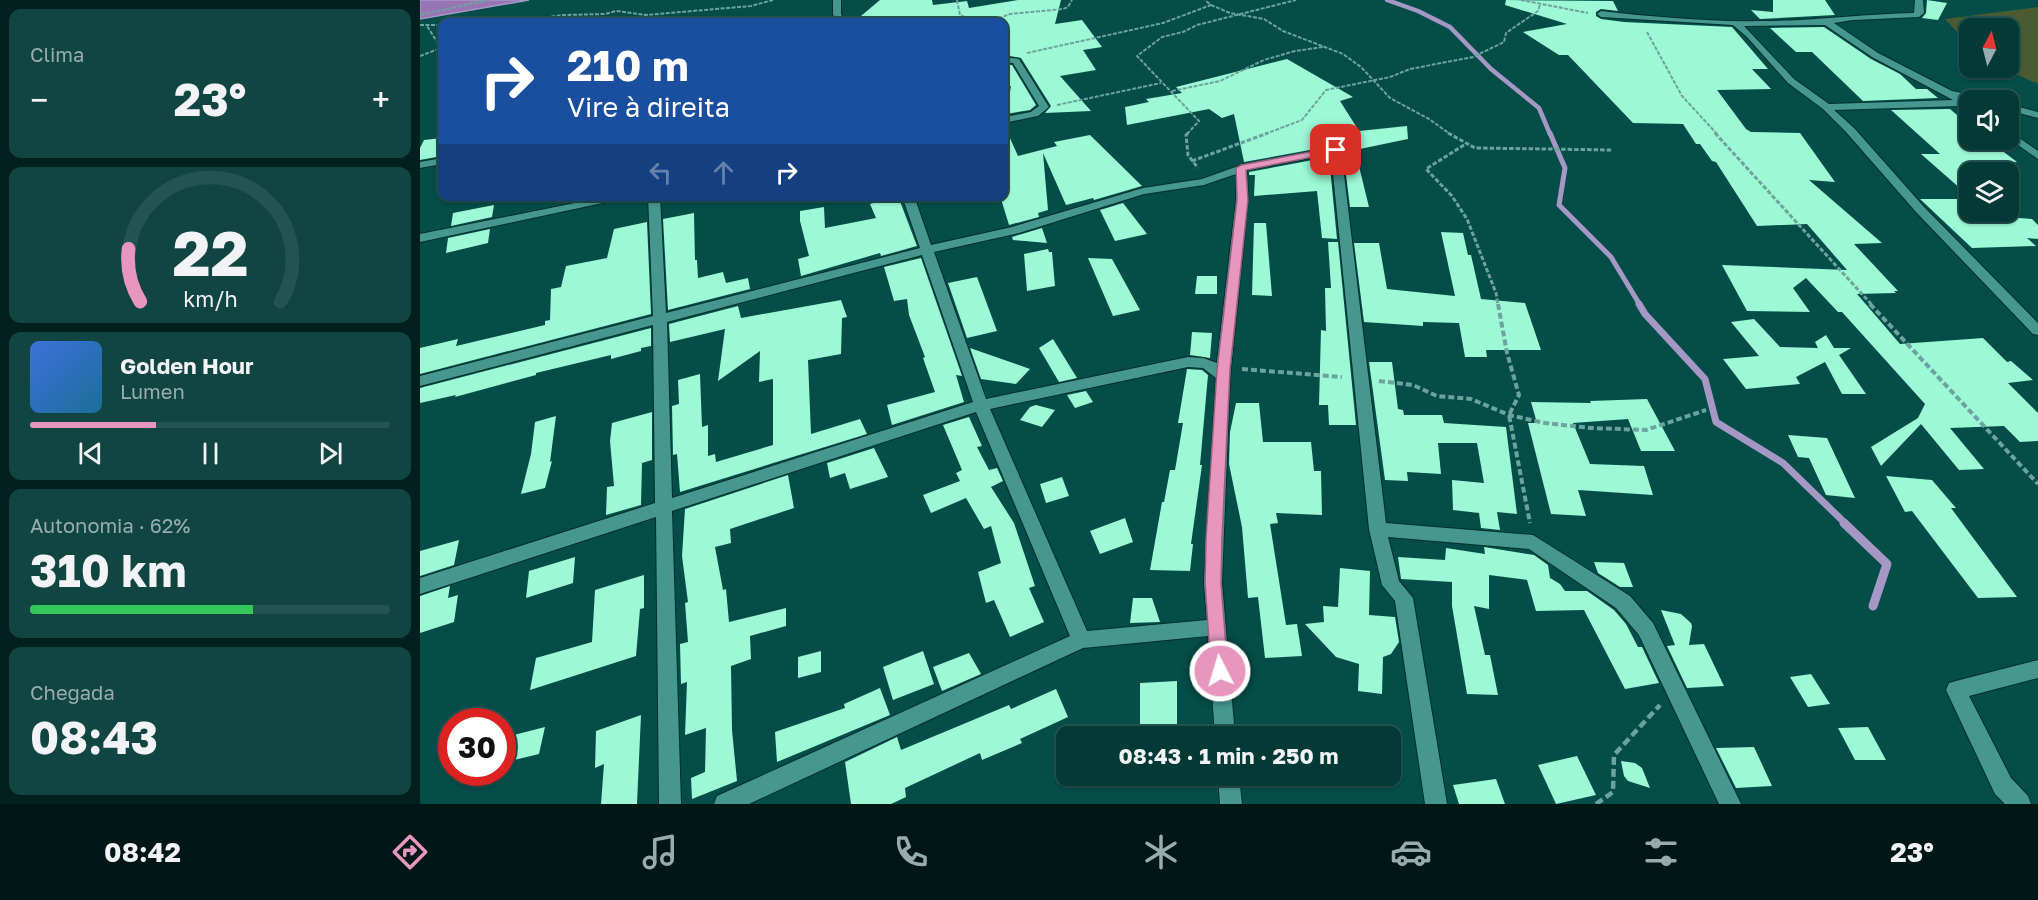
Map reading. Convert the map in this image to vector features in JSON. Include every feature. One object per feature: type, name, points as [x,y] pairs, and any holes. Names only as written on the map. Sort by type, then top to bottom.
[{"type":"street","points":[[837,0],[839,18]]},
{"type":"street","points":[[1601,14],[1735,23],[1827,22],[1853,16],[1916,15],[1920,13],[1916,1]]},
{"type":"street","points":[[1827,22],[1875,55],[1959,100]]},
{"type":"street","points":[[1735,23],[1791,81],[1827,107],[1851,130],[1871,157],[2038,331]]},
{"type":"street","points":[[1008,60],[1016,61],[1044,107],[1034,114],[1008,119]]},
{"type":"street","points":[[1946,91],[1959,94]]},
{"type":"street","points":[[1827,107],[1959,105]]},
{"type":"street","points":[[2019,110],[2038,115]]},
{"type":"street","points":[[2019,142],[2038,156]]},
{"type":"street","points":[[420,381],[928,250],[1015,230],[1143,191],[1204,182],[1241,168],[1336,150],[1378,529],[1391,585],[1404,598],[1436,804]]},
{"type":"street","points":[[420,165],[438,161]]},
{"type":"street","points":[[1224,726],[1213,583],[1214,539],[1223,374],[1242,200],[1241,168]]},
{"type":"street","points":[[420,238],[605,201]]},
{"type":"street","points":[[654,201],[660,319],[670,804]]},
{"type":"street","points":[[910,201],[981,405],[1081,640]]},
{"type":"street","points":[[420,586],[981,405],[1080,387],[1188,362],[1206,362],[1223,374]]},
{"type":"street","points":[[1378,529],[1533,542],[1623,602],[1646,629],[1730,804]]},
{"type":"street","points":[[725,804],[1081,640],[1216,627]]},
{"type":"street","points":[[2020,804],[2003,786],[1956,690],[2038,669]]},
{"type":"street","points":[[1229,786],[1231,804]]},
{"type":"path","points":[[420,15],[488,0]]},
{"type":"path","points":[[542,18],[605,14],[616,11],[646,15],[751,6],[773,0]]},
{"type":"path","points":[[957,0],[960,15],[967,18]]},
{"type":"path","points":[[999,18],[1010,14],[1063,9],[1068,7],[1072,0]]},
{"type":"path","points":[[1205,0],[1211,5],[1238,16],[1267,20],[1283,31],[1356,62],[1393,101],[1415,114],[1427,117],[1464,145],[1475,148],[1613,150]]},
{"type":"path","points":[[1204,182],[1204,175],[1188,155],[1186,135],[1199,121],[1137,56],[1162,37],[1183,32],[1197,25],[1296,0]]},
{"type":"path","points":[[1521,0],[1601,14]]},
{"type":"path","points":[[1019,55],[1163,23],[1211,5]]},
{"type":"path","points":[[1192,161],[1253,141],[1301,121],[1309,110],[1322,99],[1326,90],[1390,77],[1410,69],[1473,57],[1504,42],[1506,33],[1523,22],[1527,16],[1538,11],[1540,5]]},
{"type":"path","points":[[1640,18],[1682,96],[2038,484]]},
{"type":"path","points":[[420,25],[438,25]]},
{"type":"path","points":[[427,26],[438,43]]},
{"type":"path","points":[[1172,91],[1220,81],[1264,60],[1295,51],[1324,47]]},
{"type":"path","points":[[420,56],[438,49]]},
{"type":"path","points":[[1044,107],[1161,82]]},
{"type":"path","points":[[1464,145],[1426,169],[1452,196],[1467,219],[1496,293],[1507,353],[1519,395],[1509,415],[1533,542]]},
{"type":"path","points":[[1223,374],[1250,369],[1325,374],[1362,381],[1388,380],[1413,385],[1437,396],[1471,399],[1509,415],[1545,423],[1646,430],[1706,410]]},
{"type":"path","points":[[1596,804],[1613,792],[1614,755],[1675,688]]},
{"type":"green space","points":[[2038,7],[2038,84],[2019,76],[2019,18],[1959,18],[1959,34],[1945,19]]},
{"type":"shaded area","points":[[420,0],[529,0],[420,19]]},
{"type":"building","points":[[880,0],[932,0],[933,5],[967,1],[969,8],[1018,0],[1061,0],[1055,24],[1082,20],[1102,47],[1083,50],[1096,70],[1060,76],[1091,111],[1045,113],[1051,106],[1021,58],[1008,56],[1008,18],[859,18]]},
{"type":"building","points":[[1506,0],[1613,1],[1618,11],[1601,9],[1596,12],[1596,16],[1601,19],[1624,22],[1732,27],[1768,69],[1752,69],[1771,89],[1717,90],[1746,129],[1751,132],[1800,133],[1835,182],[1809,180],[1882,243],[1854,244],[1898,291],[1894,291],[1896,293],[1857,294],[1900,344],[1983,338],[2007,362],[2011,361],[2033,380],[2008,383],[2038,413],[2038,441],[2020,442],[2004,426],[1950,428],[1984,469],[1959,470],[1921,424],[1881,466],[1871,447],[1918,418],[1925,404],[1842,312],[1838,312],[1806,278],[1793,288],[1810,312],[1747,311],[1722,265],[1847,270],[1807,224],[1757,226],[1716,162],[1712,161],[1700,144],[1696,144],[1683,124],[1633,123],[1568,55],[1559,55],[1523,32],[1567,24],[1505,5]]},
{"type":"building","points":[[1773,0],[1825,0],[1835,15],[1760,19],[1751,10],[1773,12]]},
{"type":"building","points":[[1927,0],[1947,3],[1938,20],[1922,18],[1926,13]]},
{"type":"building","points":[[1824,27],[1871,59],[1900,74],[1916,89],[1927,89],[1938,98],[1863,101],[1812,52],[1796,52],[1770,28]]},
{"type":"building","points":[[1287,59],[1353,97],[1340,101],[1359,131],[1407,126],[1408,139],[1355,150],[1369,207],[1350,207],[1343,150],[1337,145],[1244,162],[1234,114],[1222,118],[1209,109],[1127,125],[1125,107],[1149,102],[1146,99],[1182,93],[1176,87]]},
{"type":"building","points":[[1008,65],[1012,65],[1036,105],[1030,110],[1008,114],[1011,86],[1008,86]]},
{"type":"building","points":[[1950,109],[1959,117],[1959,150],[2001,150],[2017,162],[1959,162],[1959,187],[1921,154],[1940,154],[1891,110]]},
{"type":"building","points":[[1008,134],[1018,156],[1057,146],[1054,142],[1090,135],[1142,186],[1094,200],[1093,198],[1066,205],[1043,153],[1048,210],[1038,213],[1039,217],[1009,225],[1002,201],[1008,201]]},
{"type":"building","points":[[438,138],[438,157],[420,160],[420,148],[424,140]]},
{"type":"building","points":[[1329,157],[1337,239],[1322,238],[1317,191],[1254,196],[1255,175],[1249,175],[1249,172]]},
{"type":"building","points":[[1920,199],[1959,199],[1959,222],[2019,222],[2019,218],[2032,219],[2038,225],[2038,239],[2027,238],[2036,246],[1972,248]]},
{"type":"building","points":[[880,201],[900,201],[917,246],[881,256],[880,253],[801,276],[798,259],[809,256],[800,221],[800,211],[824,207],[825,228],[876,218],[870,204]]},
{"type":"building","points":[[1123,203],[1147,234],[1115,241],[1100,210]]},
{"type":"building","points":[[494,205],[492,217],[451,226],[453,213]]},
{"type":"building","points":[[694,213],[695,260],[697,260],[698,278],[723,272],[726,283],[748,278],[750,289],[668,310],[663,219]]},
{"type":"building","points":[[647,222],[651,314],[420,374],[420,348],[458,339],[456,346],[545,325],[545,321],[550,320],[551,289],[561,287],[566,266],[607,258],[614,229]]},
{"type":"building","points":[[1254,223],[1266,223],[1272,296],[1252,295]]},
{"type":"building","points":[[1042,228],[1047,243],[1013,240],[1012,237]]},
{"type":"building","points":[[490,229],[488,243],[446,253],[448,238]]},
{"type":"building","points":[[1441,232],[1463,233],[1468,255],[1471,255],[1481,299],[1525,303],[1541,350],[1486,350],[1487,357],[1465,357],[1459,323],[1423,322],[1423,326],[1364,322],[1354,243],[1379,243],[1387,289],[1455,296]]},
{"type":"building","points":[[1328,242],[1338,242],[1356,425],[1329,425],[1328,405],[1319,405],[1321,330],[1326,331],[1325,288],[1331,288]]},
{"type":"building","points":[[1048,249],[1052,252],[1055,286],[1027,291],[1024,254]]},
{"type":"building","points":[[921,258],[962,376],[956,375],[964,402],[892,425],[887,405],[935,392],[909,315],[907,299],[894,301],[884,267]]},
{"type":"building","points":[[1088,258],[1112,259],[1140,310],[1113,316]]},
{"type":"building","points":[[1197,276],[1217,276],[1217,294],[1195,294]]},
{"type":"building","points":[[977,277],[997,331],[967,338],[948,283]]},
{"type":"building","points":[[841,300],[847,317],[842,318],[841,354],[808,360],[811,434],[860,419],[867,434],[680,492],[677,454],[673,455],[672,406],[679,404],[678,380],[700,374],[702,427],[708,425],[708,456],[715,454],[716,462],[773,445],[773,379],[759,382],[760,351],[718,381],[725,329],[670,342],[669,324],[738,306],[741,318]]},
{"type":"building","points":[[1754,319],[1780,347],[1818,348],[1815,342],[1826,335],[1834,348],[1851,348],[1839,355],[1866,394],[1842,394],[1825,362],[1796,377],[1800,384],[1746,389],[1723,359],[1759,356],[1731,322]]},
{"type":"building","points":[[651,328],[651,346],[641,348],[641,351],[611,359],[611,355],[536,373],[536,375],[455,397],[456,395],[420,403],[420,388]]},
{"type":"building","points":[[1192,332],[1212,333],[1210,358],[1190,355]]},
{"type":"building","points":[[1053,339],[1077,378],[1059,382],[1039,348]]},
{"type":"building","points":[[970,348],[1030,369],[1016,384],[981,379]]},
{"type":"building","points":[[1369,362],[1392,362],[1398,409],[1403,410],[1404,415],[1442,415],[1444,423],[1506,427],[1517,514],[1497,512],[1500,530],[1481,528],[1479,513],[1453,510],[1452,480],[1484,483],[1477,443],[1438,443],[1441,474],[1407,472],[1408,481],[1385,480]]},
{"type":"building","points":[[1187,369],[1202,370],[1208,375],[1200,465],[1202,465],[1191,544],[1193,544],[1190,571],[1150,570],[1170,470],[1175,470],[1183,423],[1178,423]]},
{"type":"building","points":[[1086,391],[1093,402],[1075,408],[1067,395]]},
{"type":"building","points":[[1647,399],[1675,451],[1641,451],[1628,419],[1573,423],[1590,464],[1644,466],[1653,495],[1578,490],[1586,516],[1551,514],[1528,423],[1537,423],[1531,402],[1591,403],[1590,401]]},
{"type":"building","points":[[1236,403],[1259,403],[1263,442],[1311,442],[1314,471],[1321,471],[1322,515],[1276,513],[1278,523],[1270,524],[1286,625],[1297,624],[1302,656],[1265,658],[1258,597],[1248,598],[1242,527],[1229,464],[1230,432]]},
{"type":"building","points":[[1036,405],[1055,410],[1042,427],[1020,420],[1030,407]]},
{"type":"building","points":[[652,412],[652,460],[642,463],[641,505],[606,515],[607,487],[614,486],[610,441],[612,423]]},
{"type":"building","points":[[556,416],[550,462],[552,461],[545,488],[521,494],[531,454],[535,422]]},
{"type":"building","points":[[969,417],[982,446],[977,447],[989,470],[997,468],[1003,481],[991,487],[1014,523],[1035,586],[1029,588],[1044,622],[1010,637],[994,600],[986,603],[978,572],[1001,563],[991,526],[984,529],[966,498],[931,513],[923,495],[960,481],[956,473],[962,470],[943,425]]},
{"type":"building","points":[[1788,435],[1827,438],[1855,498],[1826,495],[1809,458],[1798,457]]},
{"type":"building","points":[[874,448],[888,477],[850,489],[845,473],[830,478],[827,463]]},
{"type":"building","points":[[788,475],[794,508],[730,529],[731,543],[715,547],[723,590],[726,589],[729,622],[786,608],[786,626],[750,636],[751,659],[731,666],[732,730],[737,781],[692,799],[691,778],[705,772],[706,728],[685,735],[687,682],[681,684],[680,644],[688,642],[685,603],[688,602],[682,556],[685,509]]},
{"type":"building","points":[[1886,476],[1932,480],[1956,508],[1951,508],[2017,597],[1978,598],[1912,511],[1905,512]]},
{"type":"building","points":[[1062,477],[1069,496],[1046,503],[1040,484]]},
{"type":"building","points":[[1125,518],[1133,542],[1100,554],[1090,531]]},
{"type":"building","points":[[459,540],[454,565],[420,576],[420,551]]},
{"type":"building","points":[[1484,547],[1534,555],[1548,565],[1550,578],[1560,584],[1565,591],[1587,591],[1614,610],[1626,624],[1638,647],[1642,647],[1659,683],[1625,689],[1584,610],[1536,611],[1527,580],[1489,575],[1489,609],[1474,606],[1485,655],[1490,655],[1498,695],[1467,694],[1452,606],[1452,582],[1401,579],[1398,557],[1445,560],[1446,548],[1485,554]]},
{"type":"building","points":[[575,557],[573,583],[526,598],[529,571]]},
{"type":"building","points":[[1594,562],[1624,563],[1633,587],[1620,587],[1598,573]]},
{"type":"building","points":[[1340,568],[1370,571],[1369,615],[1395,617],[1399,642],[1391,654],[1383,657],[1382,694],[1358,691],[1359,664],[1336,657],[1305,624],[1324,622],[1323,606],[1338,607]]},
{"type":"building","points":[[644,575],[644,608],[640,609],[636,656],[530,690],[536,658],[592,642],[595,590]]},
{"type":"building","points":[[450,586],[448,598],[458,595],[454,622],[420,633],[420,596]]},
{"type":"building","points":[[1133,598],[1152,598],[1160,622],[1130,623]]},
{"type":"building","points":[[1661,610],[1681,614],[1691,623],[1689,645],[1704,644],[1724,686],[1687,688],[1667,646],[1675,645]]},
{"type":"building","points":[[821,651],[821,672],[798,678],[798,657]]},
{"type":"building","points":[[923,651],[934,684],[893,700],[883,667]]},
{"type":"building","points":[[969,653],[981,674],[942,691],[933,667]]},
{"type":"building","points":[[1811,674],[1830,704],[1808,707],[1790,677]]},
{"type":"building","points":[[1177,681],[1177,726],[1140,726],[1140,683]]},
{"type":"building","points":[[880,688],[890,715],[777,762],[775,732],[845,708],[844,704]]},
{"type":"building","points":[[1056,689],[1068,717],[1020,739],[1022,743],[982,760],[980,753],[905,788],[906,797],[891,804],[851,804],[845,762],[897,737],[901,750],[1009,705],[1011,709]]},
{"type":"building","points":[[641,715],[637,804],[601,804],[604,764],[595,768],[596,731]]},
{"type":"building","points":[[545,727],[539,754],[516,760],[516,734]]},
{"type":"building","points":[[1868,727],[1886,760],[1855,760],[1838,728]]},
{"type":"building","points":[[1754,747],[1772,786],[1736,788],[1716,748]]},
{"type":"building","points":[[1577,756],[1596,795],[1556,804],[1538,765]]},
{"type":"building","points":[[1621,761],[1635,763],[1642,768],[1650,788],[1628,781],[1624,776]]},
{"type":"building","points":[[1496,779],[1505,804],[1459,804],[1453,785]]},
{"type":"waterway","points":[[1387,0],[1418,11],[1450,27],[1491,69],[1539,108],[1550,134]]},
{"type":"waterway","points":[[1550,133],[1565,168],[1559,205],[1611,257],[1640,305]]},
{"type":"waterway","points":[[1639,304],[1645,314],[1705,379],[1716,422],[1783,463],[1846,524]]},
{"type":"waterway","points":[[1844,523],[1887,564],[1873,606]]},
{"type":"route","points":[[1220,671],[1213,583],[1214,539],[1221,394],[1242,200],[1241,168],[1336,150]]}]
